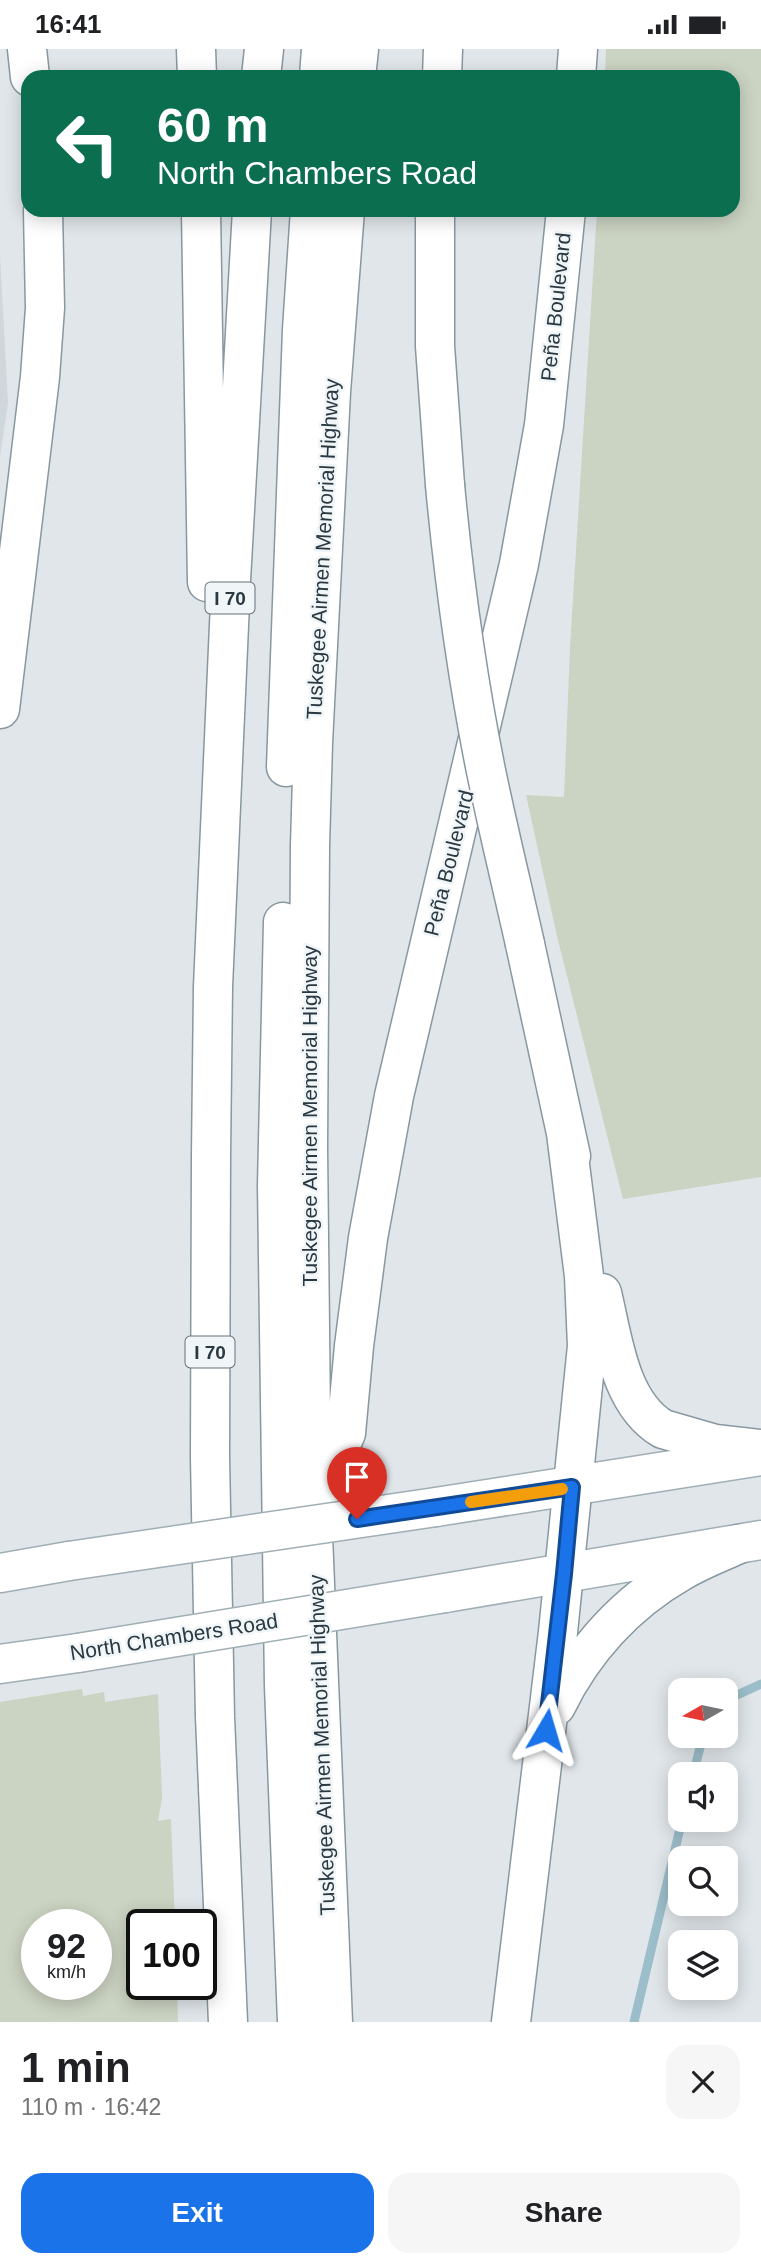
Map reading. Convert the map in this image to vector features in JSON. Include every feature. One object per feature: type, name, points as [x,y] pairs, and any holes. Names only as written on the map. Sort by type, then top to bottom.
[{"type":"main road","points":[[27,49],[29,70]]},
{"type":"main road","points":[[196,49],[197,70]]},
{"type":"main road","points":[[262,70],[264,49]]},
{"type":"main road","points":[[320,70],[321,49]]},
{"type":"main road","points":[[357,70],[359,49]]},
{"type":"main road","points":[[442,70],[443,49]]},
{"type":"main road","points":[[576,70],[578,49]]},
{"type":"main road","points":[[0,709],[41,365],[46,283],[43,217]]},
{"type":"main road","points":[[201,217],[213,987]]},
{"type":"main road","name":"I 70","points":[[228,2022],[215,1717],[210,1367],[213,987],[235,481],[252,217]]},
{"type":"main road","points":[[297,2022],[284,1673],[277,1185],[289,665],[302,330],[310,217]]},
{"type":"main road","name":"Tuskegee Airmen Memorial Highway","points":[[333,2022],[313,1511],[307,1147],[310,846],[323,523],[344,217]]},
{"type":"main road","points":[[435,217],[435,345],[445,485],[458,601],[476,718],[492,801],[615,1346],[632,1396],[643,1411],[663,1429],[715,1444],[761,1449]]},
{"type":"main road","name":"Peña Boulevard","points":[[313,1511],[346,1433],[368,1238],[394,1096],[519,564],[544,425],[565,217]]},
{"type":"main road","points":[[511,2022],[586,1370],[587,1314],[566,1133]]},
{"type":"main road","points":[[0,1573],[761,1456]]},
{"type":"main road","points":[[546,1730],[579,1663],[640,1599],[681,1571],[750,1542]]},
{"type":"main road","name":"North Chambers Road","points":[[0,1664],[750,1542]]},
{"type":"main road","points":[[214,2022],[215,1717]]},
{"type":"shaded area","points":[[0,255],[8,403],[0,457]]},
{"type":"green space","points":[[606,49],[761,49],[761,1177],[623,1199],[557,936],[526,795],[564,797],[570,648],[597,217],[740,217],[740,70],[605,70]]},
{"type":"green space","points":[[82,1689],[83,1696],[104,1692],[105,1702],[158,1694],[162,1798],[158,1821],[171,1819],[174,1909],[126,1909],[126,2000],[177,2000],[178,2022],[0,2022],[0,1702]]},
{"type":"waterway","points":[[738,1695],[761,1684]]},
{"type":"waterway","points":[[696,1762],[700,1748]]},
{"type":"waterway","points":[[634,2022],[679,1832]]},
{"type":"slow traffic","points":[[471,1502],[562,1489]]},
{"type":"route","points":[[357,1519],[572,1487],[546,1730]]}]
